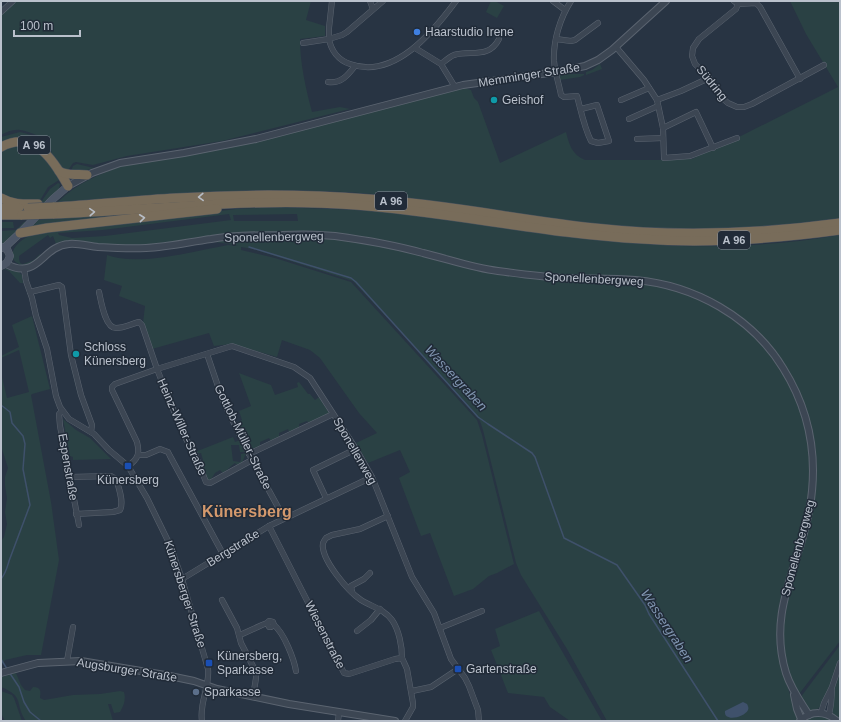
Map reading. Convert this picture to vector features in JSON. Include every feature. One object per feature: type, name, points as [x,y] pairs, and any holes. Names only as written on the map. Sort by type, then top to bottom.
[{"type":"highway","name":"A 96","points":[[1,147],[15,141],[22,141],[35,145],[46,154],[68,186]]},
{"type":"highway","name":"A 96","points":[[58,170],[67,175],[87,175]]},
{"type":"highway","name":"A 96","points":[[1,215],[22,215],[56,209],[201,197],[305,196],[395,201],[571,226],[662,234],[743,233],[840,223]]},
{"type":"highway","points":[[1,198],[10,203],[30,206]]},
{"type":"highway","name":"A 96","points":[[20,233],[47,228],[216,209],[258,202]]},
{"type":"highway","name":"A 96","points":[[56,209],[258,202],[312,203],[380,207],[643,240],[700,241],[750,239],[794,236],[840,230]]},
{"type":"highway","points":[[1,208],[30,206],[45,203],[56,209]]},
{"type":"main road","points":[[5,263],[4,249],[53,199],[68,186]]},
{"type":"street","points":[[1,12],[13,1]]},
{"type":"street","points":[[332,1],[329,28],[331,47],[338,56],[347,63],[365,67],[382,65],[397,59],[415,48],[456,1]]},
{"type":"street","points":[[370,1],[373,9]]},
{"type":"street","points":[[303,43],[336,38],[347,32],[383,1]]},
{"type":"street","points":[[553,1],[565,10]]},
{"type":"street","points":[[571,1],[565,10],[556,39],[554,60],[561,95],[564,97],[578,96],[580,108],[586,131],[591,141],[598,143],[609,141],[597,105],[580,108]]},
{"type":"street","name":"Memminger Straße","points":[[68,186],[87,175],[120,163],[228,145],[455,87],[586,66],[598,60],[616,47],[666,1]]},
{"type":"street","name":"Südring","points":[[800,79],[760,7],[756,4],[736,3],[736,9],[699,39],[693,48],[692,56],[695,64],[709,78],[722,98],[728,103],[737,107],[744,107],[752,104],[800,79],[824,65]]},
{"type":"street","points":[[556,39],[571,41],[575,40],[598,23]]},
{"type":"street","points":[[441,64],[456,54],[474,54],[490,49],[499,39]]},
{"type":"street","points":[[616,47],[644,80],[658,103],[663,128],[664,158],[690,156],[737,138]]},
{"type":"street","points":[[415,48],[441,64],[455,87]]},
{"type":"street","points":[[328,82],[335,83],[342,80],[355,66]]},
{"type":"street","points":[[629,119],[681,91],[709,78]]},
{"type":"street","points":[[621,100],[649,88]]},
{"type":"street","points":[[663,128],[696,112],[713,148]]},
{"type":"street","points":[[637,139],[663,138]]},
{"type":"street","name":"Sponellenbergweg","points":[[21,269],[34,266],[57,247],[66,244],[119,249],[139,249],[223,237],[324,235],[384,244],[475,267],[497,271],[561,278],[610,279],[648,282],[674,287],[722,308],[745,324],[775,356],[784,369],[798,396],[810,434],[814,473],[812,500],[802,539],[789,578],[781,620],[782,657],[801,720]]},
{"type":"street","points":[[5,263],[21,269]]},
{"type":"street","name":"Künersberger Straße","points":[[21,269],[30,292],[46,349],[56,396],[62,411],[72,421],[91,432],[113,454],[128,466],[160,522],[170,544],[182,579],[206,662],[209,678],[202,707],[202,721]]},
{"type":"street","points":[[30,292],[59,285],[62,287],[71,355],[81,395],[91,422],[91,432]]},
{"type":"street","points":[[99,292],[106,320],[113,328],[141,323],[157,369]]},
{"type":"street","name":"Sponellenweg","points":[[139,454],[137,442],[112,390],[112,387],[115,384],[157,369],[232,346],[298,368],[310,378],[356,449],[372,477],[412,577],[434,613],[450,656],[465,678],[478,710],[479,721]]},
{"type":"street","name":"Gottlob-Müller-Straße","points":[[206,354],[223,401],[252,460],[284,518]]},
{"type":"street","name":"Heinz-Willer-Straße","points":[[157,369],[186,439],[195,454],[206,482],[210,482],[252,460]]},
{"type":"street","name":"Espenstraße","points":[[62,411],[59,413],[59,416],[78,525]]},
{"type":"street","points":[[249,454],[333,414]]},
{"type":"street","points":[[128,466],[134,462],[139,454],[146,455],[160,449],[168,452],[223,554]]},
{"type":"street","points":[[326,498],[313,470],[356,449]]},
{"type":"street","points":[[70,477],[113,477],[117,481],[120,496],[122,509],[118,511],[76,514]]},
{"type":"street","name":"Bergstraße","points":[[182,579],[269,526],[372,477]]},
{"type":"street","points":[[388,516],[360,529],[332,535],[326,538],[323,543],[324,550],[332,568],[344,585],[361,600],[380,609],[394,624],[412,691],[413,707],[405,721]]},
{"type":"street","name":"Wiesenstraße","points":[[269,526],[344,673],[349,674],[402,658]]},
{"type":"street","points":[[352,592],[351,586],[364,579],[370,573]]},
{"type":"street","points":[[222,600],[240,636],[256,675],[253,697]]},
{"type":"street","points":[[357,631],[371,620],[380,609]]},
{"type":"street","points":[[440,628],[482,611]]},
{"type":"street","points":[[240,636],[262,624],[267,623],[269,627],[274,625],[278,628],[285,641],[294,660],[296,671]]},
{"type":"street","points":[[67,661],[73,627]]},
{"type":"street","name":"Augsburger Straße","points":[[1,672],[38,663],[67,661],[91,663],[165,675],[253,697],[339,713],[395,721]]},
{"type":"street","points":[[821,713],[840,663]]},
{"type":"street","points":[[412,691],[431,687],[458,669]]},
{"type":"street","points":[[829,715],[832,687]]},
{"type":"street","name":"Sponellenbergweg","points":[[794,693],[809,714]]},
{"type":"street","points":[[338,721],[339,713]]},
{"type":"street","points":[[801,720],[809,714],[821,713],[829,715],[837,721]]},
{"type":"green space","points":[[14,1],[311,1],[306,20],[325,26],[325,36],[300,39],[302,67],[312,112],[340,107],[350,109],[222,141],[127,156],[93,165],[76,162],[73,163],[67,172],[63,170],[51,155],[51,150],[46,142],[36,135],[30,132],[17,130],[1,135],[1,14]]},
{"type":"green space","points":[[491,1],[495,1],[504,6],[497,18],[486,12]]},
{"type":"green space","points":[[790,1],[840,1],[840,218],[758,227],[702,229],[647,228],[558,220],[404,197],[334,191],[295,190],[255,190],[58,202],[73,189],[90,179],[126,165],[249,143],[465,88],[471,90],[474,98],[478,102],[500,163],[566,132],[574,152],[585,160],[692,159],[710,150],[713,151],[838,87],[806,34]]},
{"type":"green space","points":[[600,64],[602,69],[586,75],[586,72],[592,70]]},
{"type":"green space","points":[[565,74],[584,75],[560,80],[559,76]]},
{"type":"green space","points":[[20,132],[28,134],[42,142],[47,149],[1,144],[1,137]]},
{"type":"green space","points":[[14,146],[22,146],[36,151],[47,161],[59,180],[48,187],[39,202],[1,196],[1,153]]},
{"type":"green space","points":[[77,164],[94,168],[77,173],[70,173],[73,166]]},
{"type":"green space","points":[[58,183],[60,184],[59,189],[46,202],[41,202],[50,189]]},
{"type":"green space","points":[[281,207],[381,212],[582,238],[668,246],[742,246],[792,242],[840,235],[840,641],[799,694],[787,671],[783,647],[783,624],[793,577],[807,531],[812,508],[816,470],[815,443],[805,408],[794,382],[781,359],[745,320],[723,305],[700,293],[674,284],[647,278],[626,276],[556,275],[510,270],[474,263],[406,245],[346,234],[301,232],[141,247],[61,242],[56,244],[53,236],[50,238],[48,235],[19,256],[20,262],[23,264],[34,260],[40,254],[41,256],[31,263],[24,265],[17,263],[12,255],[19,242],[34,234],[236,209]],"holes":[[[229,214],[231,220],[105,236],[72,238],[59,235],[58,233],[103,230]],[[297,214],[298,221],[234,221],[233,215]]]},
{"type":"green space","points":[[164,210],[31,228],[38,220]]},
{"type":"green space","points":[[1,222],[13,222],[14,228],[1,228]]},
{"type":"green space","points":[[24,222],[27,222],[8,242],[1,244],[1,231],[16,230]]},
{"type":"green space","points":[[310,237],[386,247],[430,257],[468,268],[506,275],[560,281],[618,281],[650,285],[673,290],[715,308],[734,320],[752,335],[768,351],[787,381],[798,405],[806,430],[808,443],[810,484],[806,514],[783,591],[777,630],[781,664],[798,719],[796,721],[607,721],[567,649],[521,575],[516,563],[480,421],[423,356],[353,281],[253,249],[241,247],[241,250],[275,258],[351,282],[477,420],[514,564],[489,576],[473,589],[454,596],[430,533],[421,536],[399,478],[410,472],[400,450],[368,463],[356,443],[377,433],[359,413],[320,358],[310,350],[282,340],[277,357],[232,344],[214,346],[209,333],[152,349],[143,323],[145,306],[119,296],[122,286],[104,280],[107,255],[120,258],[150,259],[228,245],[238,246],[208,241],[252,238]]},
{"type":"green space","points":[[1,268],[19,272],[22,275],[23,283],[20,283],[9,271]]},
{"type":"green space","points":[[32,316],[50,389],[31,395],[51,502],[59,560],[41,655],[27,655],[5,660],[1,666],[1,541],[4,537],[7,524],[5,512],[7,498],[5,477],[8,468],[1,446],[1,373],[7,398],[29,392],[19,350],[1,358],[1,356],[19,347],[12,325]]},
{"type":"green space","points":[[239,373],[271,385],[275,395],[298,387],[297,383],[299,382],[308,394],[310,394],[315,400],[319,397],[329,413],[309,423],[307,421],[299,424],[299,428],[289,432],[288,429],[279,433],[279,437],[271,441],[269,438],[260,442],[260,446],[250,450],[246,444],[249,442],[238,422],[242,420],[239,411],[251,406]]},
{"type":"green space","points":[[63,419],[76,430],[90,438],[111,459],[73,460],[73,457],[70,456]]},
{"type":"green space","points":[[233,437],[235,442],[240,440],[245,452],[240,452],[239,445],[231,445],[233,461],[240,462],[241,454],[246,453],[242,463],[237,465],[235,463],[223,473],[220,470],[215,473],[210,481],[206,480],[200,463],[203,460],[201,453],[196,454],[195,452]]},
{"type":"green space","points":[[539,611],[602,721],[570,721],[550,707],[544,697],[508,693],[491,650],[500,646],[495,629]]},
{"type":"green space","points":[[840,645],[840,658],[823,703],[818,709],[810,710],[800,698]]},
{"type":"green space","points":[[840,668],[840,720],[833,714],[832,703]]},
{"type":"green space","points":[[16,673],[25,690],[30,691],[33,687],[38,688],[40,691],[40,698],[44,700],[73,695],[100,694],[120,691],[124,692],[125,698],[123,707],[120,712],[114,713],[111,704],[108,704],[113,721],[26,721],[17,698],[14,694],[1,687],[1,677]]},
{"type":"green space","points":[[1,691],[12,695],[22,721],[5,721],[1,713]]},
{"type":"green space","points":[[820,715],[834,721],[803,721],[807,717]]},
{"type":"water","points":[[743,702],[747,704],[748,707],[746,713],[734,718],[727,717],[725,711]]},
{"type":"waterway","name":"Wassergraben","points":[[249,247],[351,278],[478,417],[532,453],[535,457],[564,538],[617,565],[645,605],[649,614],[718,721]]},
{"type":"waterway","points":[[1,405],[10,412],[12,423],[23,436],[25,444],[23,469],[30,505],[6,570],[1,579]]},
{"type":"waterway","points":[[1,659],[7,669]]},
{"type":"waterway","points":[[9,672],[19,687],[24,702],[30,712],[41,721]]},
{"type":"place","name":"Haarstudio Irene","points":[[417,32]]},
{"type":"place","name":"Geishof","points":[[494,100]]},
{"type":"place","name":"Schloss Künersberg","points":[[76,354]]},
{"type":"place","name":"Künersberg","points":[[128,466]]},
{"type":"place","name":"Künersberg, Sparkasse","points":[[209,663]]},
{"type":"place","name":"Gartenstraße","points":[[458,669]]},
{"type":"place","name":"Sparkasse","points":[[196,692]]},
{"type":"district","name":"Künersberg","points":[[247,511]]}]
